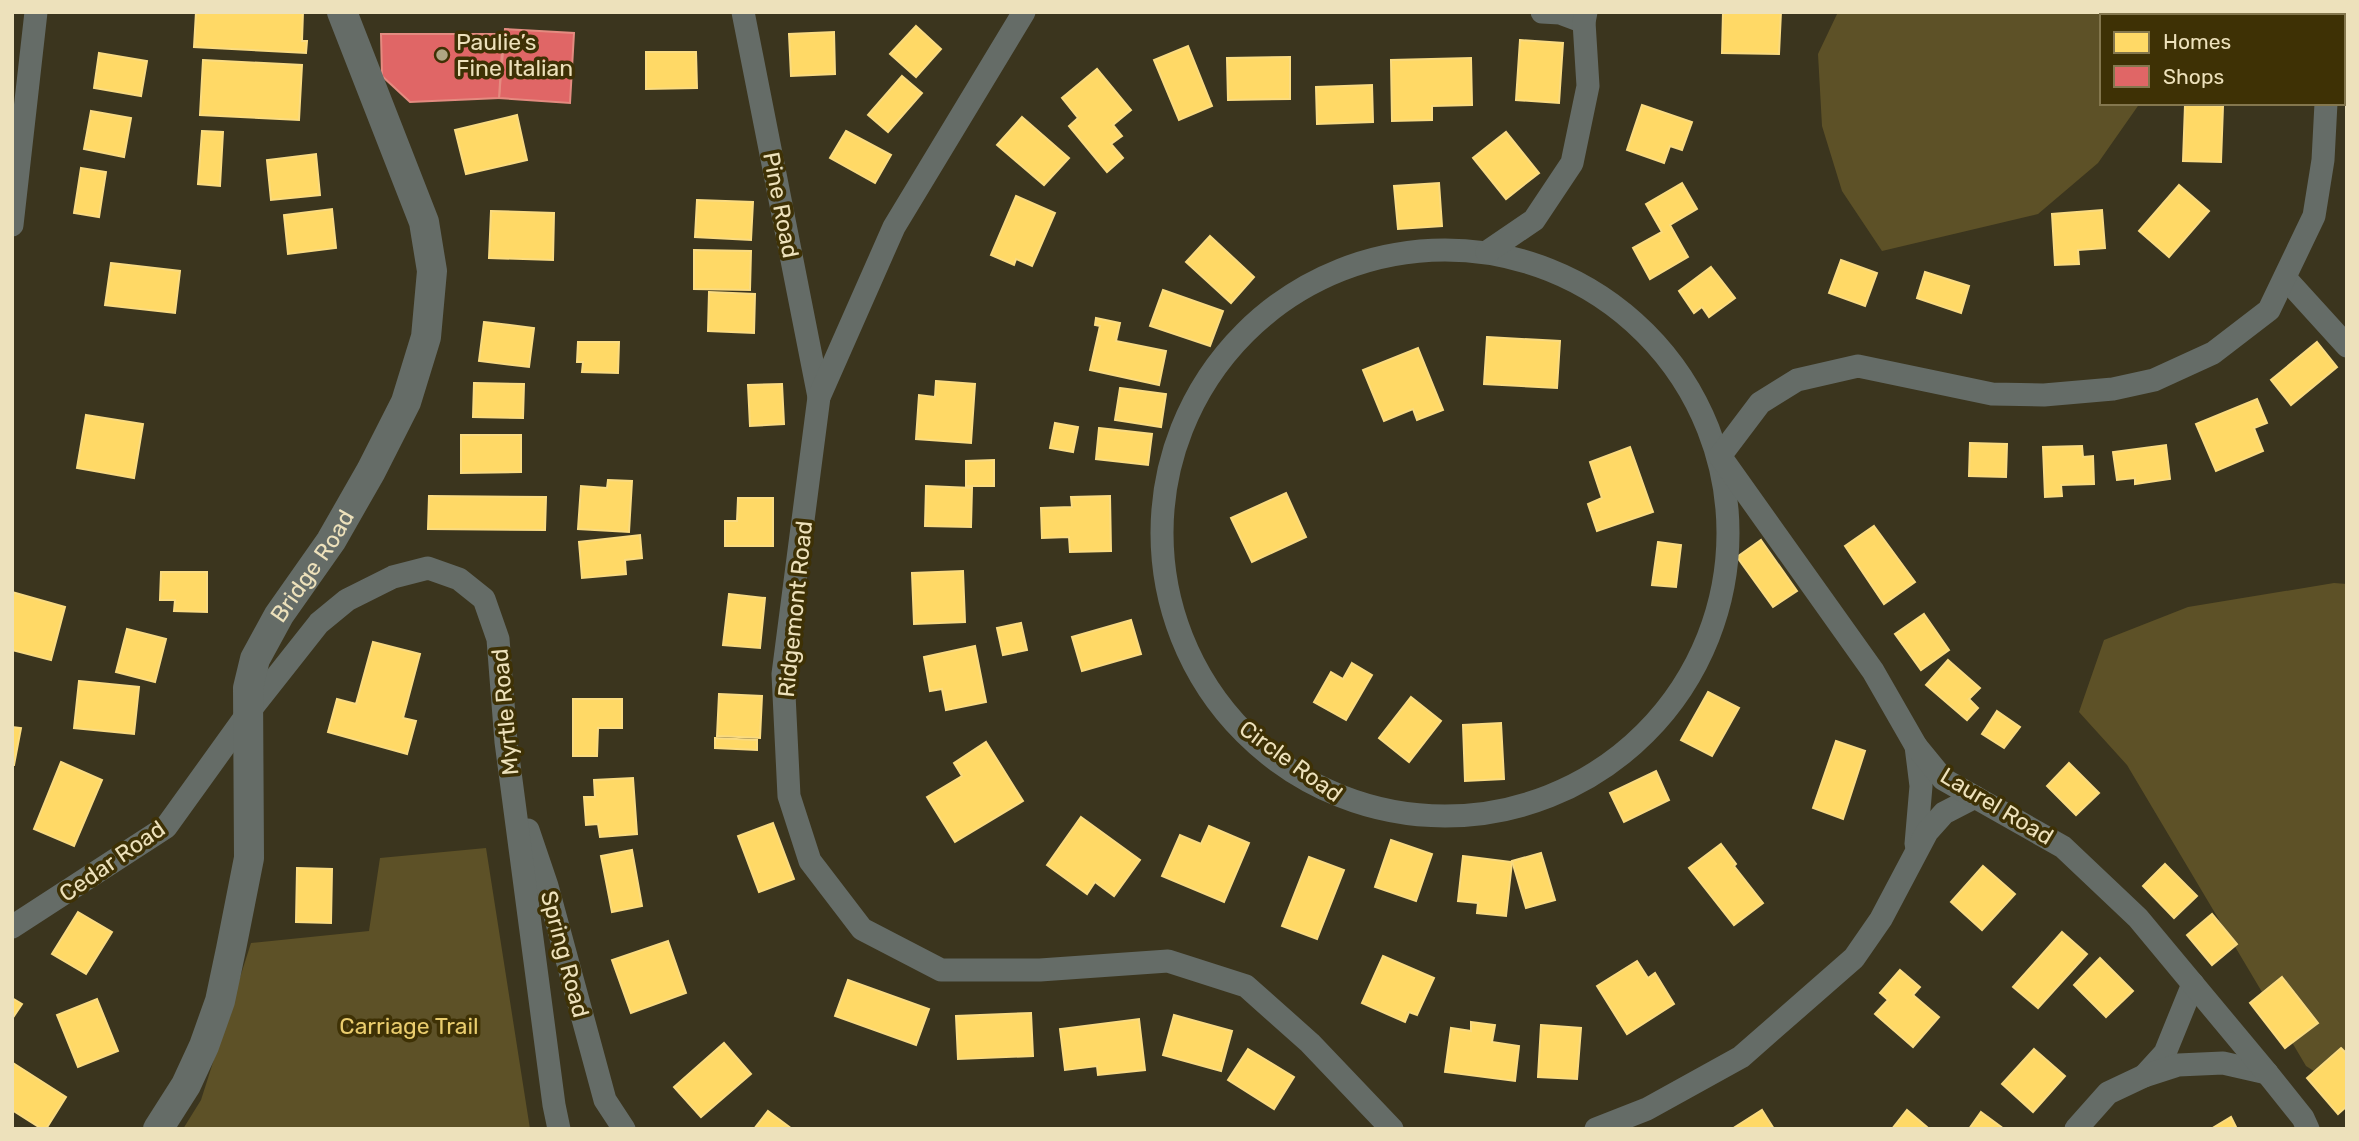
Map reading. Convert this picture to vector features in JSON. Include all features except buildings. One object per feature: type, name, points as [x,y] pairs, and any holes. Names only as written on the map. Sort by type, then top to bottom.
[{"type":"street","points":[[12,225],[17,145],[36,12]]},
{"type":"street","name":"Bridge Road","points":[[158,1129],[186,1085],[205,1046],[231,949],[249,858],[248,688],[255,659],[279,615],[331,541],[371,471],[406,402],[426,337],[432,271],[424,222],[342,12]]},
{"type":"street","name":"Pine Road","points":[[743,12],[819,397]]},
{"type":"street","name":"Ridgemont Road","points":[[1024,12],[894,227],[819,397],[783,674],[789,796],[810,861],[862,929],[941,970],[1040,970],[1168,961],[1246,986],[1310,1043],[1392,1129]]},
{"type":"street","points":[[1487,252],[1534,220],[1572,163],[1588,86],[1585,17],[1542,12]]},
{"type":"street","points":[[1720,456],[1760,403],[1797,380],[1858,366],[1992,394],[2043,395],[2099,390],[2154,380],[2213,353],[2269,310],[2286,279],[2314,216],[2323,160],[2326,105]]},
{"type":"street","name":"Circle Road","points":[[1429,249],[1487,252],[1550,269],[1598,293],[1669,357],[1709,423],[1727,490],[1719,617],[1695,673],[1647,736],[1595,777],[1561,795],[1477,818],[1353,805],[1216,707],[1183,653],[1163,591],[1160,496],[1177,433],[1218,360],[1241,334],[1297,290],[1359,262],[1429,249]]},
{"type":"street","points":[[2286,279],[2347,346]]},
{"type":"street","name":"Laurel Road","points":[[1720,456],[1873,671],[1916,746],[1943,779],[2063,846],[2138,918],[2267,1073],[2303,1118],[2308,1129]]},
{"type":"street","name":"Myrtle Road","points":[[248,713],[319,623],[347,600],[393,577],[428,568],[459,579],[484,598],[498,639],[511,777],[559,1129]]},
{"type":"street","name":"Cedar Road","points":[[12,927],[166,827],[248,713]]},
{"type":"street","points":[[1916,746],[1921,786],[1916,851]]},
{"type":"street","name":"Spring Road","points":[[511,777],[547,886],[605,1101],[624,1129]]},
{"type":"street","points":[[1597,1129],[1647,1109],[1741,1057],[1854,958],[1881,919],[1916,851],[1935,821],[1975,797]]},
{"type":"street","points":[[2144,1076],[2165,1053],[2193,984]]},
{"type":"street","points":[[2076,1129],[2108,1093],[2144,1076],[2178,1065],[2223,1063],[2267,1073]]},
{"type":"green space","points":[[1838,12],[2148,12],[2100,14],[2100,105],[2139,105],[2098,163],[2038,214],[1882,251],[1842,191],[1822,126],[1818,54]]},
{"type":"green space","points":[[2334,583],[2347,584],[2347,1092],[2306,1066],[2127,765],[2079,712],[2104,640],[2188,607]]},
{"type":"green space","name":"Carriage Trail","points":[[486,848],[530,1129],[183,1129],[201,1100],[251,943],[369,931],[380,858]]},
{"type":"place","name":"Paulie’s Fine Italian","points":[[442,55]]}]
